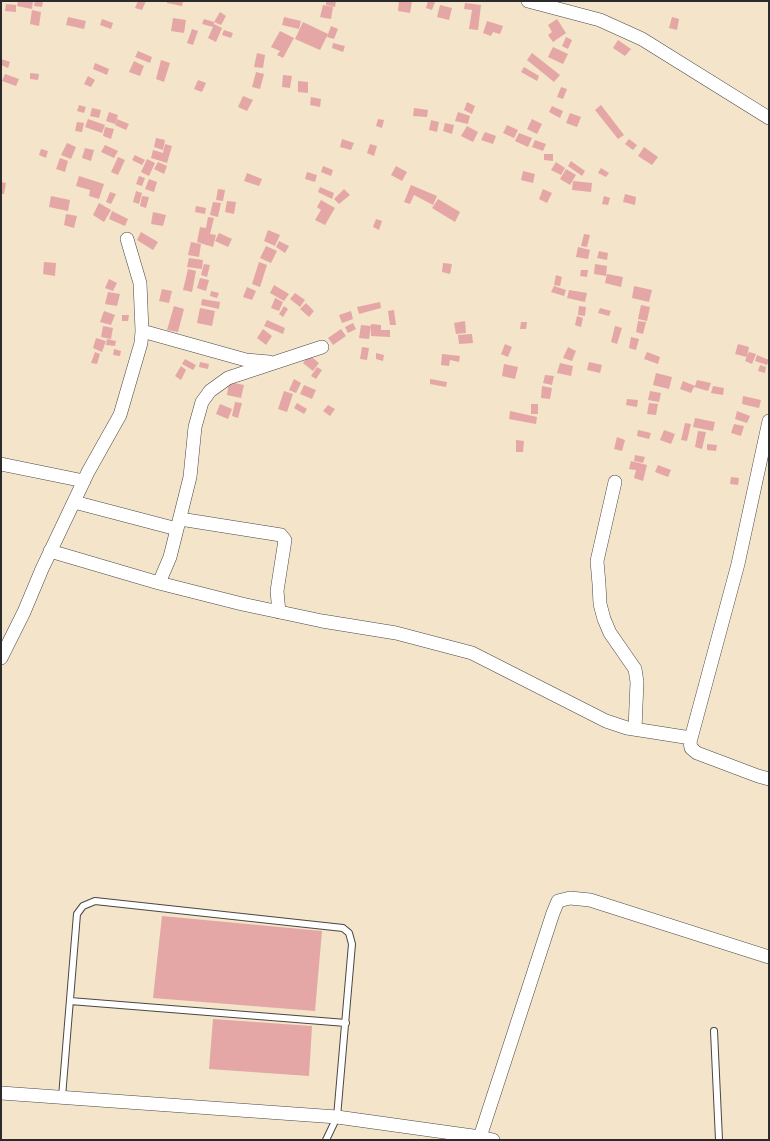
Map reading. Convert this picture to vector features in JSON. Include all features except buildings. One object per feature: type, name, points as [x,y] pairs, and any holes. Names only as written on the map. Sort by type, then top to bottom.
[{"type":"street","points":[[528,1],[600,20],[642,39],[769,118]]},
{"type":"street","points":[[1,658],[24,612],[50,551],[84,481],[120,415],[141,343],[142,331],[140,283],[127,239]]},
{"type":"street","points":[[142,331],[246,360],[277,362]]},
{"type":"street","points":[[159,583],[170,557],[190,477],[195,427],[202,402],[210,391],[228,378],[322,347]]},
{"type":"street","points":[[769,421],[738,564],[690,742],[691,748],[697,753],[769,779]]},
{"type":"street","points":[[1,464],[84,481]]},
{"type":"street","points":[[615,482],[598,561],[600,604],[604,619],[610,632],[635,669],[638,682],[635,729]]},
{"type":"street","points":[[74,502],[178,524],[281,535],[285,540],[277,592],[279,612]]},
{"type":"street","points":[[50,551],[159,583],[242,604],[322,621],[396,633],[472,653],[606,721],[627,728],[691,738]]},
{"type":"street","points":[[480,1137],[550,920],[558,901],[570,898],[590,900],[769,957]]},
{"type":"street","points":[[1,1093],[337,1117],[493,1140]]},
{"type":"lane","points":[[62,1097],[77,914],[83,906],[95,901],[343,928],[349,933],[352,944],[346,1023],[337,1117],[326,1140]]},
{"type":"lane","points":[[70,1001],[346,1023]]},
{"type":"lane","points":[[714,1031],[719,1140]]}]
